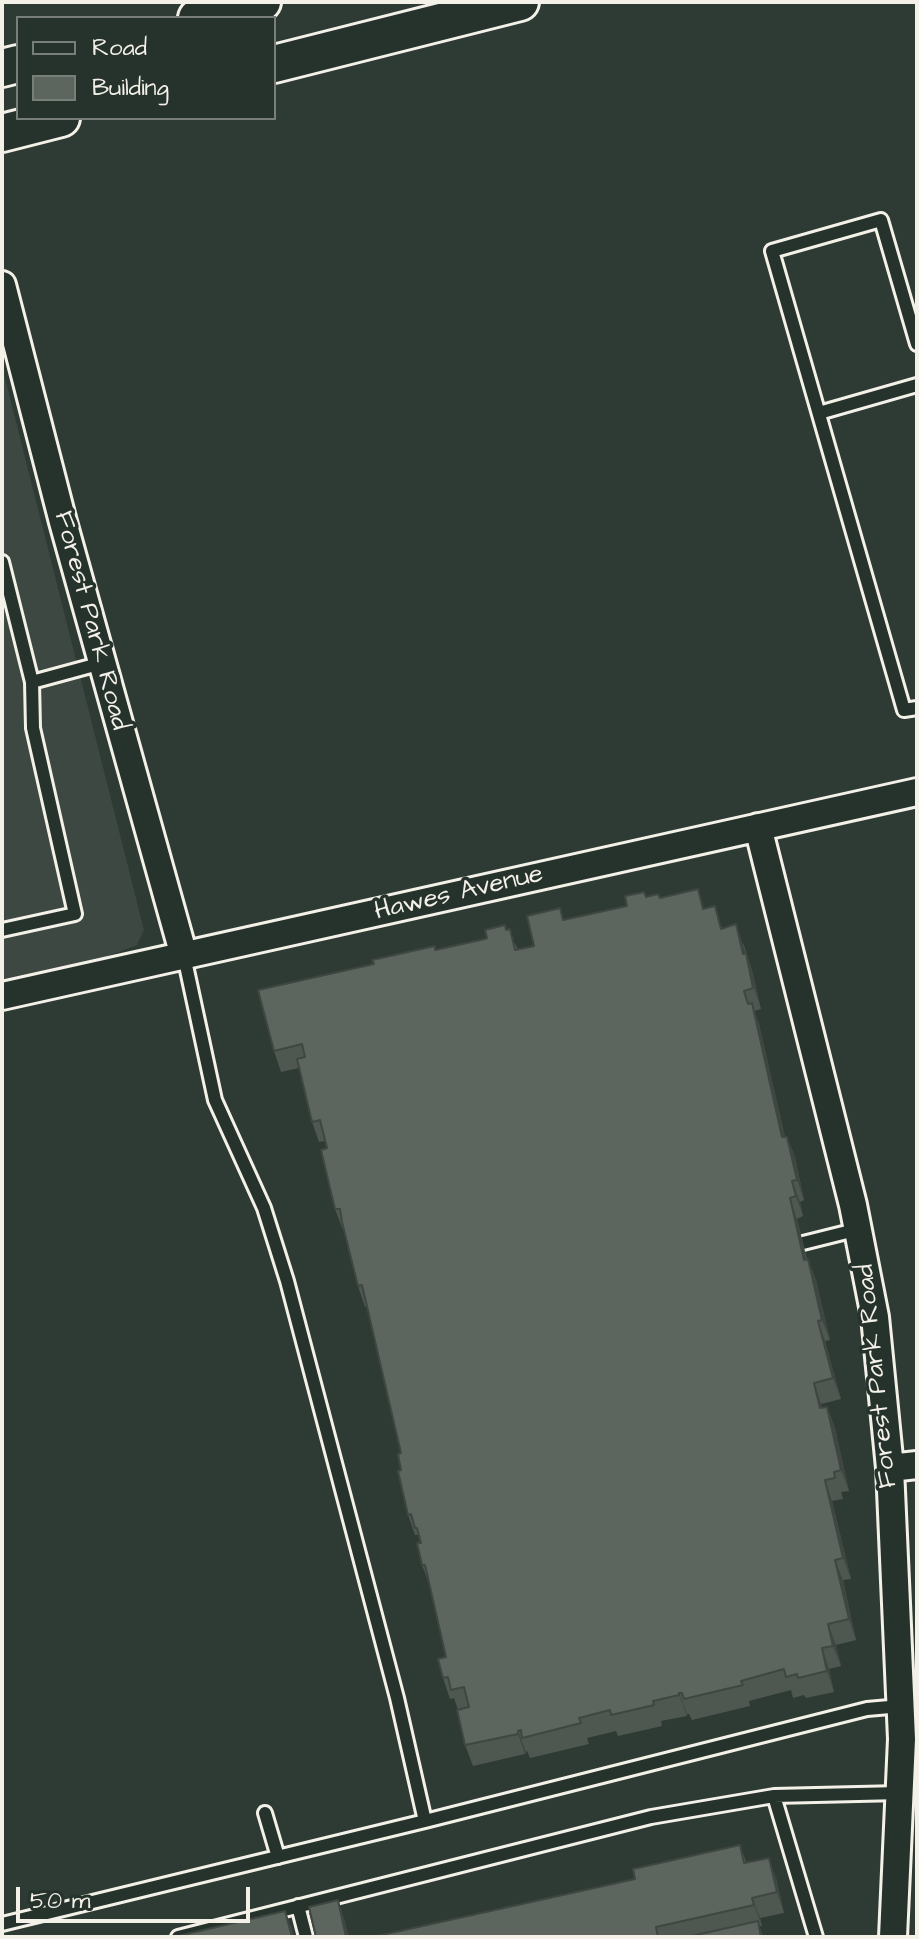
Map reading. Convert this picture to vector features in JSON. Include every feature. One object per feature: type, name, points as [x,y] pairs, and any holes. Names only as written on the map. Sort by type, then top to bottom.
[{"type":"main road","points":[[276,63],[520,2]]},
{"type":"main road","points":[[204,16],[253,3]]},
{"type":"main road","points":[[2,133],[53,120]]},
{"type":"street","name":"Forest Park Road","points":[[2,285],[63,522],[184,956]]},
{"type":"street","name":"Hawes Avenue","points":[[2,996],[917,792]]},
{"type":"street","name":"Forest Park Road","points":[[758,827],[859,1229],[875,1317],[890,1468],[902,1739],[893,1937]]},
{"type":"street","points":[[890,1468],[917,1465]]},
{"type":"lane","points":[[917,344],[881,220],[772,251],[904,710],[917,708]]},
{"type":"lane","points":[[819,413],[917,385]]},
{"type":"lane","points":[[2,562],[32,682],[33,728],[75,914],[2,930]]},
{"type":"lane","points":[[32,682],[103,663]]},
{"type":"lane","points":[[184,956],[215,1100],[264,1208],[287,1281],[397,1698],[425,1821]]},
{"type":"lane","points":[[803,1243],[859,1229]]},
{"type":"lane","points":[[2,1924],[867,1709],[901,1706]]},
{"type":"lane","points":[[178,1937],[651,1817],[774,1796],[900,1793]]},
{"type":"lane","points":[[774,1796],[816,1937]]},
{"type":"lane","points":[[265,1813],[278,1857]]},
{"type":"lane","points":[[298,1906],[306,1937]]},
{"type":"shaded area","points":[[2,366],[144,930],[137,945],[105,957],[2,979]]},
{"type":"building","points":[[698,889],[703,909],[715,906],[721,929],[736,924],[743,954],[746,953],[753,988],[744,991],[748,1004],[752,1003],[782,1137],[787,1137],[797,1180],[792,1181],[796,1196],[790,1198],[804,1260],[808,1259],[822,1320],[818,1321],[833,1378],[814,1383],[820,1408],[827,1407],[841,1470],[834,1472],[835,1478],[825,1480],[843,1558],[835,1560],[849,1619],[828,1624],[833,1646],[822,1648],[827,1671],[798,1678],[797,1674],[786,1677],[784,1669],[741,1681],[743,1685],[684,1699],[679,1693],[653,1701],[654,1705],[611,1715],[610,1710],[579,1718],[581,1723],[522,1738],[521,1730],[518,1734],[465,1745],[457,1710],[469,1707],[464,1687],[451,1690],[448,1677],[443,1678],[438,1659],[446,1657],[417,1543],[421,1543],[411,1514],[408,1515],[398,1471],[401,1470],[398,1454],[401,1453],[362,1285],[358,1286],[340,1209],[335,1209],[321,1150],[327,1148],[320,1120],[312,1122],[297,1059],[305,1057],[302,1044],[274,1051],[258,990],[374,964],[372,960],[485,939],[485,930],[505,925],[506,930],[510,929],[515,950],[534,946],[527,916],[560,908],[563,920],[627,906],[625,896],[644,892],[646,897],[658,894],[660,898]]},
{"type":"building","points":[[740,1845],[744,1863],[769,1858],[777,1892],[752,1898],[754,1905],[656,1927],[658,1937],[373,1937],[635,1879],[633,1869]]},
{"type":"building","points":[[338,1900],[346,1937],[316,1937],[309,1907]]},
{"type":"building","points":[[285,1911],[292,1937],[174,1937]]},
{"type":"building","points":[[758,1921],[761,1937],[687,1937]]}]
